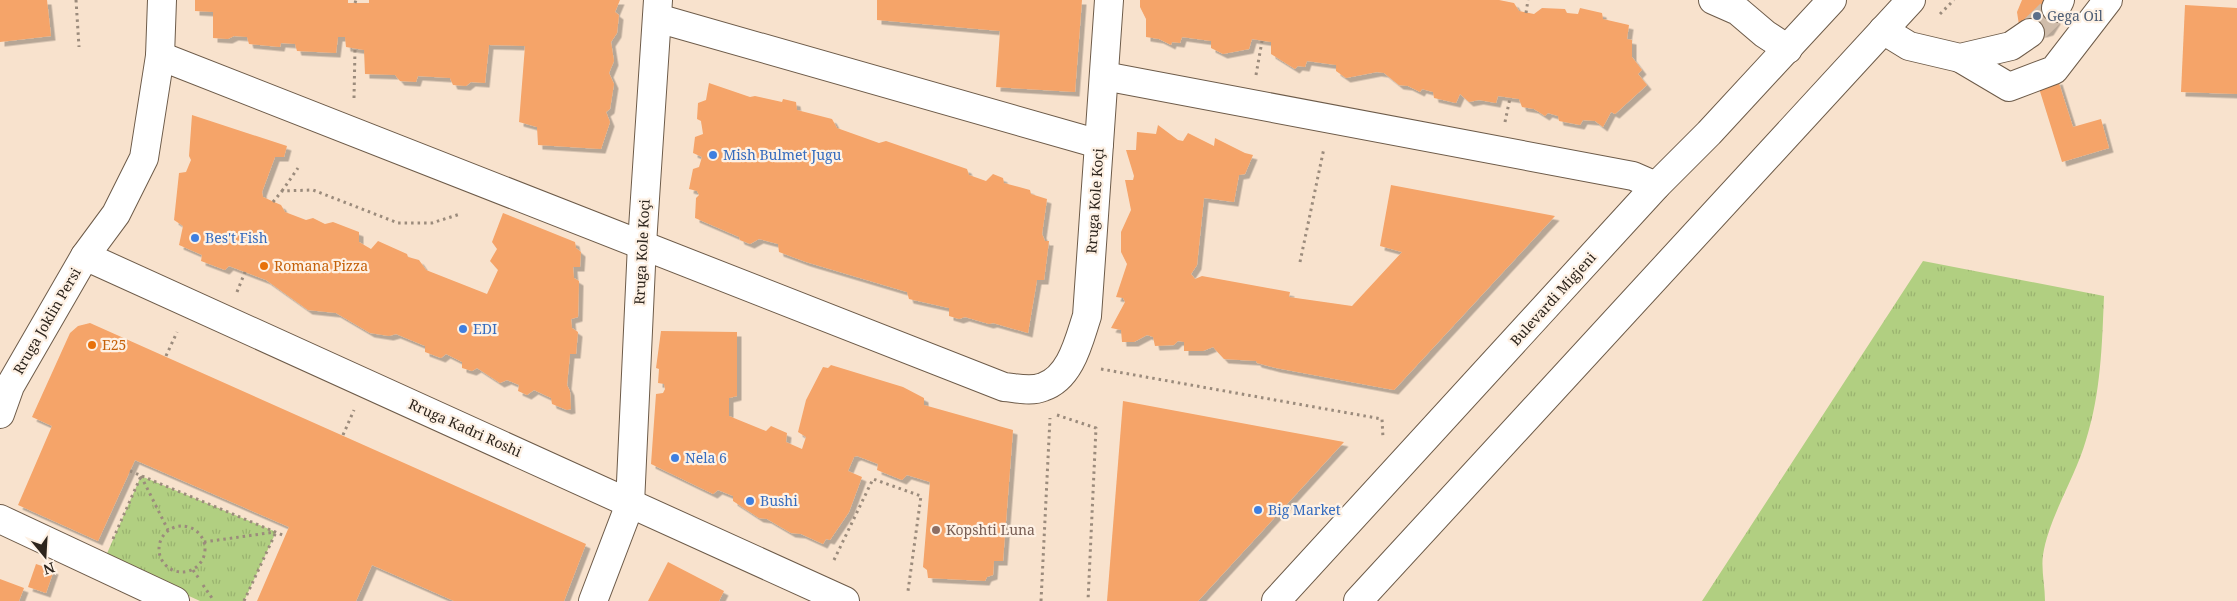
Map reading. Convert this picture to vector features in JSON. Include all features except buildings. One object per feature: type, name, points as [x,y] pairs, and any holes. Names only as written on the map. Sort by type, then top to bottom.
[{"type":"street","name":"Rruga Joklin Persi","points":[[0,414],[5,384],[85,256],[116,214],[144,158],[160,56],[162,0]]},
{"type":"street","name":"Rruga Kole Koçi","points":[[642,244],[1004,387],[1030,390],[1044,387],[1059,377],[1069,363],[1087,316],[1109,0]]},
{"type":"street","points":[[1713,0],[1738,11],[1765,34],[1788,49]]},
{"type":"street","name":"Bulevardi Migjeni","points":[[1276,601],[1656,186],[1709,133],[1832,0]]},
{"type":"street","points":[[1358,601],[1911,0]]},
{"type":"street","points":[[1883,30],[1909,46],[1960,58],[2008,87],[2054,70],[2108,0]]},
{"type":"street","points":[[658,9],[1099,144]]},
{"type":"street","name":"Rruga Kole Koçi","points":[[593,601],[630,504],[642,244],[658,9]]},
{"type":"street","points":[[1960,58],[2011,46],[2030,33]]},
{"type":"street","points":[[160,56],[642,244]]},
{"type":"street","points":[[1104,76],[1633,176],[1656,186]]},
{"type":"street","name":"Rruga Kadri Roshi","points":[[85,256],[845,601]]},
{"type":"street","points":[[0,519],[175,601]]},
{"type":"path","points":[[76,0],[79,47]]},
{"type":"path","points":[[1526,13],[1528,0]]},
{"type":"path","points":[[1259,61],[1262,41]]},
{"type":"path","points":[[354,96],[355,49]]},
{"type":"path","points":[[1506,118],[1510,98]]},
{"type":"path","points":[[1300,262],[1330,118]]},
{"type":"path","points":[[273,202],[298,168]]},
{"type":"path","points":[[282,191],[313,190],[398,223],[432,223],[460,214]]},
{"type":"path","points":[[1069,363],[1382,420]]},
{"type":"path","points":[[1041,601],[1050,412],[1096,428],[1088,601]]},
{"type":"path","points":[[343,435],[349,421]]},
{"type":"path","points":[[130,471],[285,536]]},
{"type":"path","points":[[141,476],[168,530]]},
{"type":"path","points":[[101,566],[141,476]]},
{"type":"path","points":[[834,560],[873,479],[921,496],[908,591]]},
{"type":"path","points":[[182,526],[189,527],[201,536],[204,542],[204,558],[193,570],[177,572],[163,564],[160,557],[159,542],[168,530],[182,526]]},
{"type":"path","points":[[204,542],[276,532]]},
{"type":"path","points":[[244,601],[276,532]]},
{"type":"green space","points":[[1923,261],[2104,296],[2100,369],[2095,405],[2081,454],[2056,512],[2046,541],[2043,555],[2045,601],[1702,601]]},
{"type":"green space","points":[[141,476],[276,532],[244,601],[200,601],[105,558]]},
{"type":"tunnel","points":[[2030,33],[2056,8]]},
{"type":"place","name":"Gega Oil","points":[[2037,16]]},
{"type":"place","name":"Mish Bulmet Jugu","points":[[713,155]]},
{"type":"place","name":"Bes't Fish","points":[[195,238]]},
{"type":"place","name":"Romana Pizza","points":[[264,266]]},
{"type":"place","name":"EDI","points":[[463,329]]},
{"type":"place","name":"E25","points":[[92,345]]},
{"type":"place","name":"Nela 6","points":[[675,458]]},
{"type":"place","name":"Bushi","points":[[750,501]]},
{"type":"place","name":"Big Market","points":[[1258,510]]},
{"type":"place","name":"Kopshti Luna","points":[[936,530]]}]
